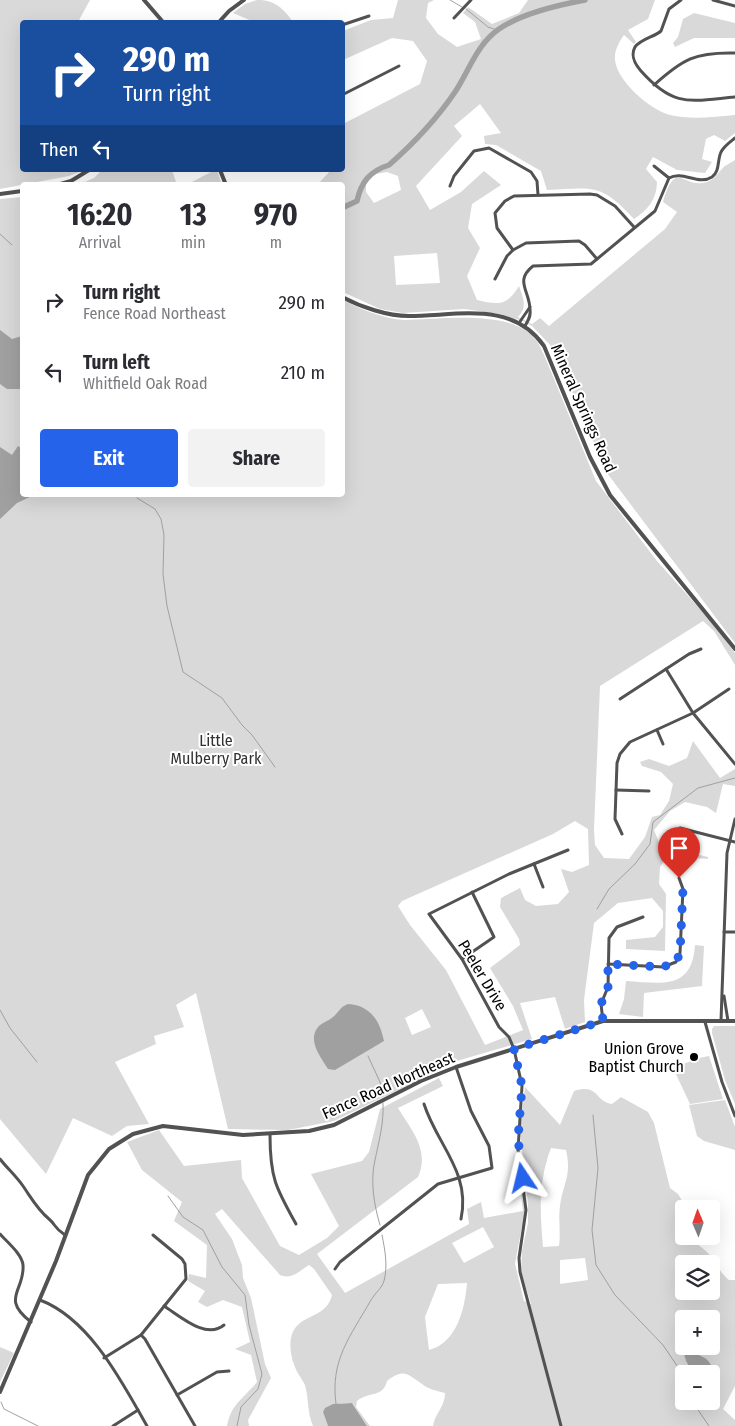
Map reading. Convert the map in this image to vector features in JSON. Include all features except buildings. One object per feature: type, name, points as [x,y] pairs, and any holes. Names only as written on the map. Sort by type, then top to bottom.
[{"type":"street","points":[[144,0],[161,20]]},
{"type":"street","points":[[221,20],[244,0]]},
{"type":"street","points":[[454,18],[471,0]]},
{"type":"street","points":[[681,0],[669,9],[661,31],[642,41],[634,50],[634,62],[654,85],[674,98],[684,100],[735,97]]},
{"type":"street","points":[[713,0],[735,6]]},
{"type":"street","points":[[345,24],[369,16]]},
{"type":"street","points":[[654,85],[678,63],[697,56],[735,53]]},
{"type":"street","points":[[345,93],[399,66]]},
{"type":"street","points":[[526,326],[530,307],[523,284],[523,277],[533,266],[591,264],[655,211],[670,178],[679,175],[706,180],[713,176],[718,170],[720,154],[735,138]]},
{"type":"street","points":[[450,186],[454,176],[474,151],[488,148],[531,172],[537,182],[538,195]]},
{"type":"street","points":[[654,166],[670,178]]},
{"type":"street","points":[[68,182],[86,172]]},
{"type":"street","points":[[0,194],[20,190]]},
{"type":"street","points":[[513,250],[497,228],[495,213],[505,201],[514,196],[597,195],[615,206],[634,227]]},
{"type":"street","points":[[495,279],[513,250],[535,242],[572,240],[585,245],[597,259]]},
{"type":"street","name":"Mineral Springs Road","points":[[345,297],[364,306],[398,315],[474,313],[495,316],[519,323],[535,332],[544,346],[590,457],[610,495],[735,649]]},
{"type":"street","points":[[519,323],[530,307]]},
{"type":"street","points":[[620,699],[701,649]]},
{"type":"street","points":[[666,669],[693,713],[735,764]]},
{"type":"street","points":[[622,834],[614,819],[617,763],[620,754],[630,742],[693,713],[729,689]]},
{"type":"street","points":[[657,730],[663,744]]},
{"type":"street","points":[[616,790],[649,791]]},
{"type":"street","points":[[722,1021],[727,853],[735,819]]},
{"type":"street","points":[[680,828],[735,842]]},
{"type":"street","points":[[462,959],[494,937],[472,892],[568,850]]},
{"type":"street","points":[[534,864],[543,887]]},
{"type":"street","points":[[608,964],[663,967],[676,962],[680,953],[683,889],[679,878]]},
{"type":"street","name":"Peeler Drive","points":[[472,892],[429,914],[462,959],[499,1027],[509,1037],[514,1049]]},
{"type":"street","points":[[603,1021],[601,1004],[608,987],[609,938],[616,926],[643,917]]},
{"type":"street","points":[[724,932],[735,932]]},
{"type":"street","points":[[723,993],[728,1021]]},
{"type":"street","name":"Fence Road Northeast","points":[[0,1392],[40,1300],[82,1188],[92,1167],[109,1148],[133,1134],[156,1127],[178,1126],[224,1134],[270,1135],[300,1132],[330,1126],[421,1081],[456,1067],[603,1021],[627,1019],[705,1022],[735,1021]]},
{"type":"street","points":[[705,1022],[722,1082],[735,1116]]},
{"type":"street","points":[[514,1049],[522,1086],[518,1150],[526,1210],[519,1258],[520,1272],[561,1426]]},
{"type":"street","points":[[335,1269],[340,1262],[438,1184],[489,1170],[492,1165],[486,1138],[471,1111],[456,1067]]},
{"type":"street","points":[[424,1104],[429,1118],[453,1160],[459,1178],[464,1200],[461,1219]]},
{"type":"street","points":[[270,1135],[270,1164],[274,1184],[296,1224]]},
{"type":"street","points":[[0,1159],[23,1186],[30,1200],[50,1220],[55,1230],[64,1235]]},
{"type":"street","points":[[0,1234],[21,1258],[23,1265],[22,1273],[10,1294]]},
{"type":"street","points":[[104,1358],[141,1335],[186,1279],[187,1271],[182,1259],[153,1235]]},
{"type":"street","points":[[40,1300],[50,1303],[84,1331],[117,1374],[147,1426]]},
{"type":"street","points":[[11,1306],[17,1315],[31,1322]]},
{"type":"street","points":[[164,1306],[207,1330],[219,1330],[224,1325]]},
{"type":"street","points":[[141,1335],[195,1426]]},
{"type":"street","points":[[178,1395],[217,1372],[229,1371]]},
{"type":"street","points":[[112,1426],[138,1410]]},
{"type":"green space","points":[[0,0],[90,0],[79,20],[20,20],[20,172],[79,172],[37,182],[20,182],[20,185],[0,189]]},
{"type":"green space","points":[[257,0],[269,1],[278,6],[291,20],[249,20],[233,13],[245,4]]},
{"type":"green space","points":[[398,0],[434,0],[428,3],[426,18],[438,34],[457,47],[481,39],[475,22],[463,13],[468,7],[492,24],[519,13],[528,0],[655,0],[648,19],[628,30],[636,42],[634,44],[624,35],[617,47],[615,60],[622,77],[644,101],[670,115],[694,118],[735,115],[735,133],[725,141],[714,135],[706,139],[702,159],[712,162],[705,173],[677,170],[653,157],[646,169],[657,182],[657,188],[647,208],[634,219],[613,199],[595,190],[576,188],[547,190],[541,171],[496,145],[485,144],[484,136],[501,133],[480,104],[454,126],[462,136],[416,186],[430,210],[461,192],[484,171],[501,185],[472,204],[468,228],[480,248],[467,276],[477,300],[484,302],[496,303],[506,301],[515,293],[519,286],[524,306],[518,317],[532,324],[540,318],[549,326],[665,229],[677,212],[663,202],[672,181],[676,178],[681,178],[692,182],[707,182],[735,160],[735,643],[607,473],[553,348],[532,326],[523,321],[494,313],[464,309],[403,313],[380,309],[345,293],[345,182],[320,182],[329,172],[345,172],[345,123],[420,84],[427,61],[413,41],[392,38],[345,59],[345,30],[371,20],[393,18]],"holes":[[[387,172],[398,176],[401,190],[374,203],[366,192],[366,181],[376,174]],[[437,253],[440,283],[396,285],[394,256]]]},
{"type":"green space","points":[[694,13],[735,23],[735,38],[694,38],[675,47],[673,43],[678,37],[683,19]]},
{"type":"green space","points":[[100,172],[173,172],[176,182],[85,182],[94,178]]},
{"type":"green space","points":[[211,172],[218,172],[221,182],[192,182]]},
{"type":"green space","name":"Little Mulberry Park","points":[[20,197],[20,497],[345,497],[345,301],[388,318],[404,320],[474,318],[510,323],[525,330],[536,340],[545,357],[596,481],[657,561],[708,618],[735,653],[735,665],[714,631],[703,621],[600,686],[594,830],[595,845],[604,858],[629,859],[645,837],[652,817],[660,815],[669,801],[673,784],[661,772],[642,766],[640,762],[649,759],[669,766],[687,758],[693,741],[720,778],[735,769],[735,786],[723,784],[716,813],[707,807],[685,802],[670,811],[654,830],[660,845],[708,857],[708,859],[668,856],[660,867],[659,884],[666,894],[665,951],[626,949],[626,940],[655,937],[663,927],[663,911],[652,898],[618,903],[594,923],[584,1000],[585,1022],[565,1029],[555,997],[520,1003],[532,1039],[460,1060],[334,1121],[288,1130],[228,1129],[196,993],[176,1005],[184,1027],[154,1036],[156,1044],[115,1062],[149,1124],[127,1126],[112,1136],[73,1118],[46,1174],[0,1119],[0,199]],"holes":[[[575,821],[588,829],[589,865],[572,872],[561,869],[569,892],[558,904],[536,906],[525,900],[520,888],[501,898],[500,907],[519,939],[520,945],[490,968],[513,1006],[523,1030],[485,1045],[446,970],[410,925],[398,906],[402,901],[553,834]],[[422,1009],[431,1027],[412,1035],[405,1018]]]},
{"type":"green space","points":[[695,945],[704,946],[702,986],[644,993],[643,1017],[619,1014],[624,999],[626,981],[662,983],[681,977],[688,970],[693,960]]},
{"type":"green space","points":[[714,1026],[735,1026],[735,1104],[725,1080],[712,1033]]},
{"type":"green space","points":[[709,1056],[723,1099],[690,1104],[673,1068]]},
{"type":"green space","points":[[439,1078],[443,1086],[398,1108],[414,1133],[421,1149],[422,1158],[418,1177],[317,1254],[345,1293],[469,1224],[467,1209],[481,1202],[484,1218],[523,1211],[521,1194],[524,1194],[526,1220],[522,1226],[515,1264],[524,1301],[531,1304],[521,1272],[522,1251],[528,1223],[528,1204],[520,1131],[525,1087],[560,1125],[574,1091],[582,1089],[592,1091],[602,1100],[612,1104],[621,1097],[648,1112],[654,1123],[670,1188],[678,1194],[682,1200],[675,1200],[675,1245],[698,1245],[710,1255],[675,1255],[675,1300],[720,1300],[720,1270],[729,1280],[735,1280],[735,1386],[723,1409],[735,1420],[735,1426],[433,1426],[445,1398],[445,1393],[430,1389],[409,1375],[402,1374],[387,1381],[379,1392],[357,1401],[356,1407],[370,1426],[367,1426],[353,1404],[341,1403],[323,1412],[328,1426],[313,1426],[305,1385],[296,1370],[290,1344],[296,1327],[326,1307],[332,1295],[314,1269],[309,1265],[292,1276],[280,1275],[222,1209],[215,1214],[232,1239],[242,1265],[243,1278],[251,1298],[265,1364],[271,1378],[248,1420],[249,1426],[227,1426],[231,1412],[257,1382],[251,1355],[235,1349],[250,1342],[242,1307],[223,1300],[207,1307],[198,1302],[205,1291],[188,1281],[189,1274],[206,1278],[207,1245],[174,1221],[182,1202],[142,1170],[127,1142],[159,1130],[184,1166],[241,1160],[242,1178],[280,1246],[299,1255],[327,1238],[339,1226],[311,1174],[362,1161],[369,1152],[380,1109]],"holes":[[[551,1148],[566,1150],[568,1167],[560,1206],[559,1246],[543,1247],[541,1197],[544,1173]],[[483,1227],[494,1247],[464,1263],[452,1243]],[[585,1258],[588,1280],[560,1284],[560,1260]],[[467,1283],[464,1303],[453,1332],[439,1346],[429,1350],[425,1317],[438,1284]],[[675,1310],[720,1310],[720,1355],[698,1355],[710,1365],[720,1365],[720,1410],[675,1410],[675,1365],[688,1365],[684,1355],[675,1355]]]},
{"type":"green space","points":[[725,1100],[735,1127],[735,1150],[704,1141],[697,1136],[689,1105]]},
{"type":"green space","points":[[0,1347],[14,1353],[0,1382]]},
{"type":"shaded area","points":[[0,330],[12,339],[20,337],[20,389],[7,389],[0,384]]},
{"type":"shaded area","points":[[18,446],[20,448],[20,497],[30,497],[17,503],[0,519],[0,447],[12,455]]},
{"type":"shaded area","points":[[348,1004],[362,1007],[373,1015],[380,1027],[384,1041],[335,1070],[328,1069],[314,1043],[315,1031]]},
{"type":"shaded area","points":[[684,1355],[698,1355],[710,1362],[711,1365],[688,1365]]},
{"type":"shaded area","points":[[352,1403],[367,1426],[328,1426],[323,1412],[325,1408],[333,1404]]},
{"type":"waterway","points":[[450,0],[462,7]]},
{"type":"waterway","points":[[345,207],[357,201],[361,188],[367,178],[382,167],[389,165],[432,122],[455,92],[479,50],[491,35],[518,18],[552,7],[585,0]]},
{"type":"waterway","points":[[466,9],[488,27],[497,30]]},
{"type":"waterway","points":[[0,234],[12,245]]},
{"type":"waterway","points":[[137,498],[155,509],[161,519],[164,535],[163,574],[167,606],[183,672],[222,698],[275,767]]},
{"type":"waterway","points":[[597,909],[609,889],[635,864],[650,844],[653,822],[698,788],[735,778]]},
{"type":"waterway","points":[[0,1010],[10,1028],[37,1062]]},
{"type":"waterway","points":[[368,1056],[380,1082],[382,1095]]},
{"type":"waterway","points":[[380,1225],[374,1201],[373,1176],[382,1125],[383,1103]]},
{"type":"waterway","points":[[593,1115],[598,1168],[592,1230],[596,1265],[615,1295],[663,1345],[677,1365]]},
{"type":"waterway","points":[[168,1196],[183,1217],[203,1230],[222,1267],[245,1295],[249,1325],[262,1374],[258,1389],[241,1407],[237,1426]]},
{"type":"waterway","points":[[336,1404],[336,1374],[343,1349],[384,1281],[386,1264],[382,1235]]},
{"type":"waterway","points":[[1,1402],[4,1409],[38,1426]]},
{"type":"waterway","points":[[698,1410],[709,1426]]},
{"type":"place","name":"Union Grove Baptist Church","points":[[694,1057]]},
{"type":"route","points":[[523,1178],[518,1150],[522,1086],[514,1049],[603,1021],[601,1004],[608,987],[608,964],[663,967],[676,962],[680,953],[683,889],[679,878]]}]
